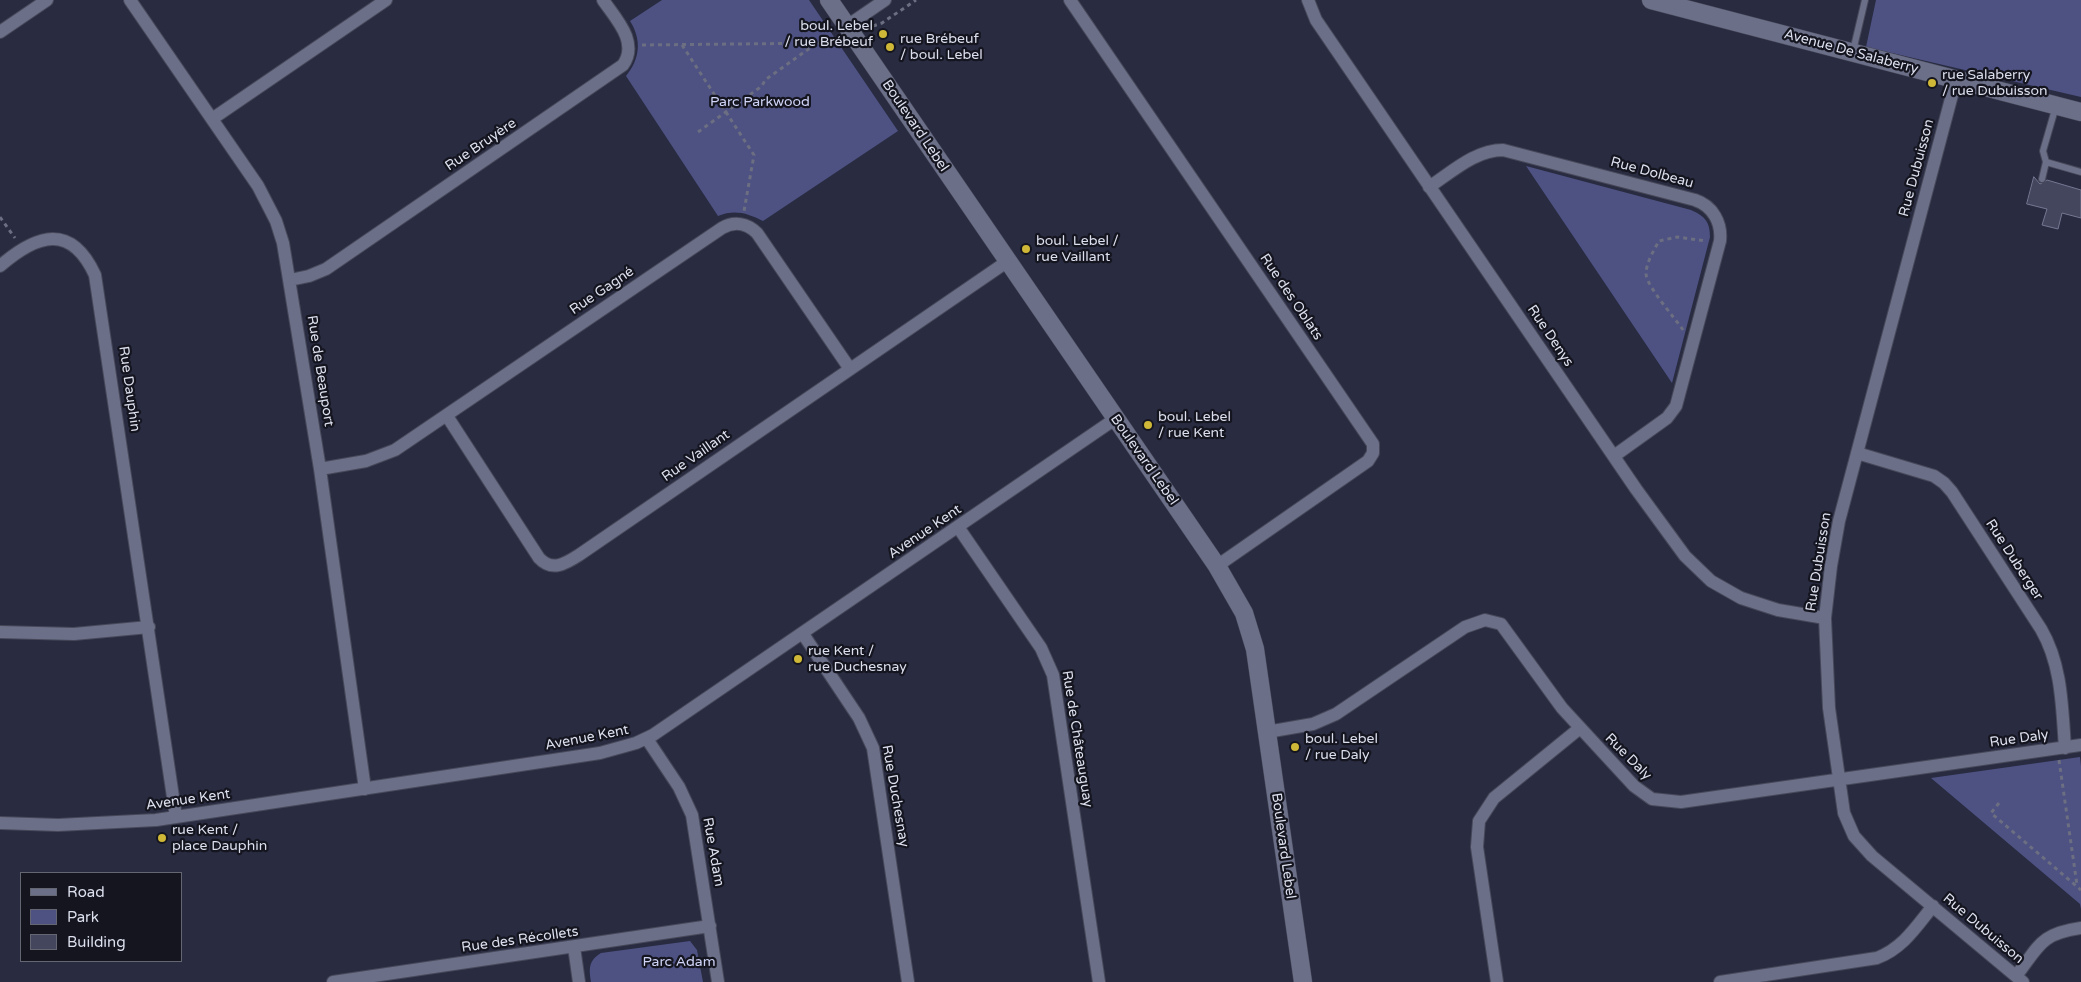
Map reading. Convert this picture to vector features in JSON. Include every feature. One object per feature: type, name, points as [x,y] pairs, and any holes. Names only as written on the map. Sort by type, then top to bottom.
[{"type":"street","points":[[0,32],[47,0]]},
{"type":"street","name":"Rue de Beauport","points":[[130,0],[268,203],[283,243],[320,469],[365,790]]},
{"type":"street","points":[[212,119],[386,0]]},
{"type":"street","name":"Rue Bruyère","points":[[290,280],[309,276],[326,269],[623,65],[628,56],[629,42],[603,0]]},
{"type":"street","name":"Boulevard Lebel","points":[[829,0],[842,33],[1008,261],[1217,566],[1236,597],[1249,625],[1267,732],[1303,982]]},
{"type":"street","points":[[842,33],[885,0]]},
{"type":"street","name":"Rue des Oblats","points":[[1070,0],[1373,444],[1373,453],[1368,461],[1217,566]]},
{"type":"street","name":"Rue Denys","points":[[1308,0],[1316,20],[1671,540],[1694,566],[1711,581],[1741,598],[1763,606],[1825,618]]},
{"type":"street","name":"Avenue De Salaberry","points":[[1651,0],[2081,112]]},
{"type":"street","name":"Rue Dubuisson","points":[[1956,80],[1857,453],[1835,544],[1825,618],[1826,677],[1838,779],[1846,821],[1858,842],[2019,979]]},
{"type":"street","name":"Rue Dolbeau","points":[[1429,187],[1482,153],[1510,151],[1695,200],[1706,205],[1714,213],[1720,229],[1720,241],[1676,406],[1667,418],[1614,456]]},
{"type":"street","name":"Rue Gagné","points":[[320,469],[366,462],[386,454],[447,416],[722,228],[732,224],[750,226],[757,233],[850,369]]},
{"type":"street","name":"Rue Dauphin","points":[[0,266],[35,241],[59,239],[68,242],[80,251],[95,275],[176,817]]},
{"type":"street","name":"Rue Vaillant","points":[[447,416],[539,558],[547,565],[557,566],[579,555],[1008,261]]},
{"type":"street","name":"Avenue Kent","points":[[0,823],[58,825],[139,822],[365,790],[600,753],[647,739],[1115,419]]},
{"type":"street","name":"Rue Duberger","points":[[1857,453],[1934,476],[1952,492],[2041,629],[2053,652],[2060,684],[2066,748]]},
{"type":"street","name":"Rue de Châteauguay","points":[[958,527],[1041,648],[1053,674],[1100,982]]},
{"type":"street","name":"Rue Daly","points":[[1267,732],[1306,726],[1336,714],[1465,627],[1485,620],[1496,622],[1507,630],[1548,689],[1580,728],[1634,786],[1658,800],[1681,802],[2081,746]]},
{"type":"street","points":[[0,632],[74,634],[149,627]]},
{"type":"street","name":"Rue Duchesnay","points":[[803,634],[859,718],[873,748],[908,982]]},
{"type":"street","points":[[1497,982],[1478,847],[1479,821],[1494,798],[1580,728]]},
{"type":"street","name":"Rue Adam","points":[[647,739],[679,787],[692,815],[718,982]]},
{"type":"street","points":[[1720,982],[1877,958],[1892,952],[1905,941],[1932,906]]},
{"type":"street","name":"Rue des Récollets","points":[[333,982],[710,926]]},
{"type":"street","points":[[2019,979],[2047,937],[2060,932],[2081,928]]},
{"type":"street","points":[[574,947],[579,982]]},
{"type":"lane","points":[[1853,53],[1865,0]]},
{"type":"lane","points":[[2042,179],[2046,162],[2043,151],[2056,105]]},
{"type":"lane","points":[[2046,162],[2081,172]]},
{"type":"path","points":[[871,26],[882,23],[916,0]]},
{"type":"path","points":[[639,45],[833,43],[842,33]]},
{"type":"path","points":[[698,132],[818,43]]},
{"type":"path","points":[[681,45],[754,155],[744,212]]},
{"type":"path","points":[[0,216],[15,238]]},
{"type":"path","points":[[1685,333],[1646,275],[1648,263],[1659,241],[1668,238],[1709,241]]},
{"type":"path","points":[[2059,760],[2077,885]]},
{"type":"path","points":[[1999,803],[1991,812],[2081,890]]},
{"type":"green space","name":"Parc Parkwood","points":[[662,0],[809,0],[898,131],[763,221],[735,212],[718,216],[626,76],[631,70],[638,49],[634,28],[630,21]]},
{"type":"green space","points":[[1876,0],[2081,0],[2081,97],[1866,47]]},
{"type":"green space","points":[[1526,166],[1691,210],[1706,220],[1710,237],[1672,383]]},
{"type":"green space","points":[[2080,757],[2081,909],[2080,904],[1931,778]]},
{"type":"green space","name":"Parc Adam","points":[[690,941],[697,950],[703,982],[591,982],[590,966],[601,953]]},
{"type":"building","points":[[2034,177],[2040,184],[2047,180],[2081,190],[2081,218],[2062,213],[2058,229],[2042,225],[2047,209],[2027,204]]},
{"type":"place","name":"boul. Lebel / rue Brébeuf","points":[[883,34]]},
{"type":"place","name":"rue Brébeuf / boul. Lebel","points":[[890,47]]},
{"type":"place","name":"rue Salaberry / rue Dubuisson","points":[[1932,83]]},
{"type":"place","name":"boul. Lebel / rue Vaillant","points":[[1026,249]]},
{"type":"place","name":"boul. Lebel / rue Kent","points":[[1148,425]]},
{"type":"place","name":"rue Kent / rue Duchesnay","points":[[798,659]]},
{"type":"place","name":"boul. Lebel / rue Daly","points":[[1295,747]]},
{"type":"place","name":"rue Kent / place Dauphin","points":[[162,838]]}]
